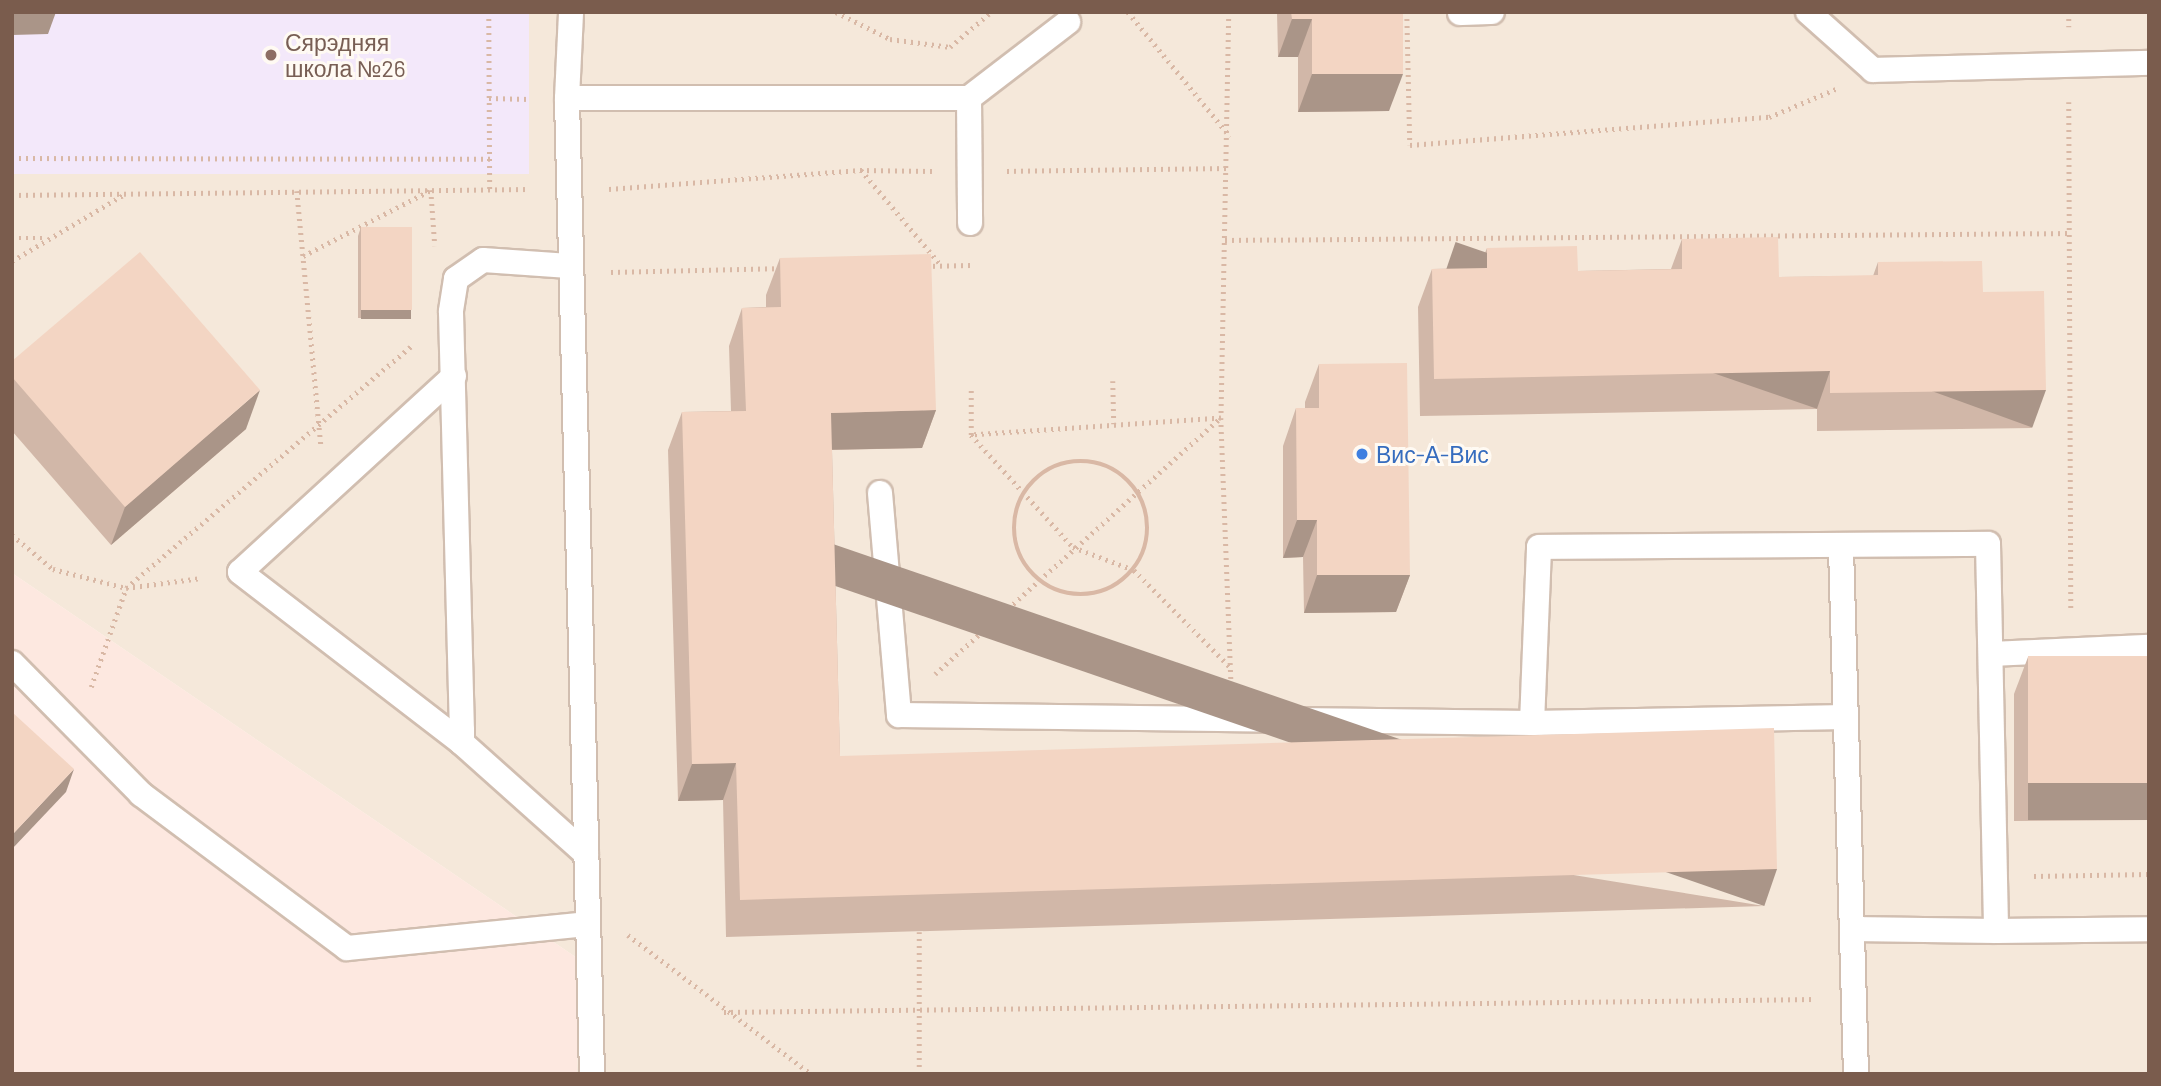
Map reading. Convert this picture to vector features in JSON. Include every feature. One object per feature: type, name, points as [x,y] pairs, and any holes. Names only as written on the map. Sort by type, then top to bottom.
[{"type":"lane","points":[[571,12],[567,99],[569,266],[592,1074]]},
{"type":"lane","points":[[1460,13],[1492,12]]},
{"type":"lane","points":[[1808,12],[1873,70],[2149,63]]},
{"type":"lane","points":[[567,99],[969,98],[1068,22]]},
{"type":"lane","points":[[969,98],[970,223]]},
{"type":"lane","points":[[462,744],[451,312],[456,279],[483,260],[569,266]]},
{"type":"lane","points":[[454,376],[240,572],[462,744],[586,854]]},
{"type":"lane","points":[[880,493],[899,715],[1532,723],[1846,718]]},
{"type":"lane","points":[[1532,723],[1539,547],[1841,548],[1988,544],[1996,931]]},
{"type":"lane","points":[[1841,548],[1856,1074]]},
{"type":"lane","points":[[1992,654],[2149,647]]},
{"type":"lane","points":[[12,663],[75,730],[141,794],[347,948],[587,923]]},
{"type":"lane","points":[[1852,929],[2149,929]]},
{"type":"path","points":[[489,12],[490,190]]},
{"type":"path","points":[[835,12],[890,39],[950,47],[992,12]]},
{"type":"path","points":[[1128,12],[1230,137]]},
{"type":"path","points":[[1229,12],[1230,168],[1225,240],[1221,418],[1231,719]]},
{"type":"path","points":[[1407,12],[1410,145],[1769,117],[1883,70]]},
{"type":"path","points":[[2068,12],[2071,650]]},
{"type":"path","points":[[489,98],[539,98]]},
{"type":"path","points":[[12,158],[490,159]]},
{"type":"path","points":[[12,195],[569,189],[860,170],[968,172],[1230,168]]},
{"type":"path","points":[[860,170],[941,265]]},
{"type":"path","points":[[431,190],[435,255]]},
{"type":"path","points":[[303,256],[431,190]]},
{"type":"path","points":[[297,191],[326,495]]},
{"type":"path","points":[[12,261],[44,237],[129,192]]},
{"type":"path","points":[[1225,240],[2070,233]]},
{"type":"path","points":[[12,238],[44,237]]},
{"type":"path","points":[[913,266],[971,265]]},
{"type":"path","points":[[605,272],[787,268]]},
{"type":"path","points":[[75,730],[126,588],[319,429],[451,312]]},
{"type":"path","points":[[1113,381],[1114,424]]},
{"type":"path","points":[[971,389],[971,435],[1073,547],[1134,570],[1231,668]]},
{"type":"path","points":[[971,435],[1221,418]]},
{"type":"path","points":[[918,716],[920,688],[1073,547],[1221,418]]},
{"type":"path","points":[[1070,462],[1115,470],[1136,491],[1148,527],[1134,570],[1098,594],[1056,591],[1037,580],[1015,544],[1013,522],[1024,494],[1049,469],[1070,462]]},
{"type":"path","points":[[12,535],[53,569],[126,588],[240,572]]},
{"type":"path","points":[[2025,876],[2149,874]]},
{"type":"path","points":[[624,932],[724,1012],[811,1074]]},
{"type":"path","points":[[919,932],[916,1010],[919,1074]]},
{"type":"path","points":[[724,1012],[1854,998]]},
{"type":"shaded area","points":[[12,12],[2149,12],[2149,1074],[577,1074],[580,960],[12,573]]},
{"type":"shaded area","name":"Сярэдняя школа №26","points":[[12,12],[529,12],[529,174],[12,174]]},
{"type":"shaded area","points":[[12,573],[580,960],[577,1074],[12,1074]]},
{"type":"building","points":[[1291,12],[1403,12],[1403,74],[1312,74],[1312,19],[1292,19]]},
{"type":"building","points":[[361,227],[412,227],[412,310],[361,310]]},
{"type":"building","points":[[1778,237],[1779,277],[1878,275],[1878,262],[1982,261],[1983,292],[2044,291],[2046,390],[1830,393],[1830,371],[1434,379],[1432,269],[1487,268],[1487,248],[1577,246],[1578,271],[1682,269],[1682,239]]},
{"type":"building","points":[[140,252],[260,390],[125,507],[12,377],[12,361]]},
{"type":"building","points":[[931,254],[936,410],[831,413],[840,756],[1774,728],[1777,869],[740,900],[736,763],[692,764],[682,412],[746,411],[742,308],[781,307],[780,258]]},
{"type":"building","points":[[1407,363],[1410,575],[1317,575],[1317,520],[1297,520],[1296,408],[1319,408],[1319,364]]},
{"type":"building","points":[[2028,656],[2149,656],[2149,783],[2028,783]]},
{"type":"building","points":[[12,712],[74,769],[12,835]]},
{"type":"place","name":"Сярэдняя школа №26","points":[[271,55]]},
{"type":"place","name":"Вис-А-Вис","points":[[1362,454]]}]
